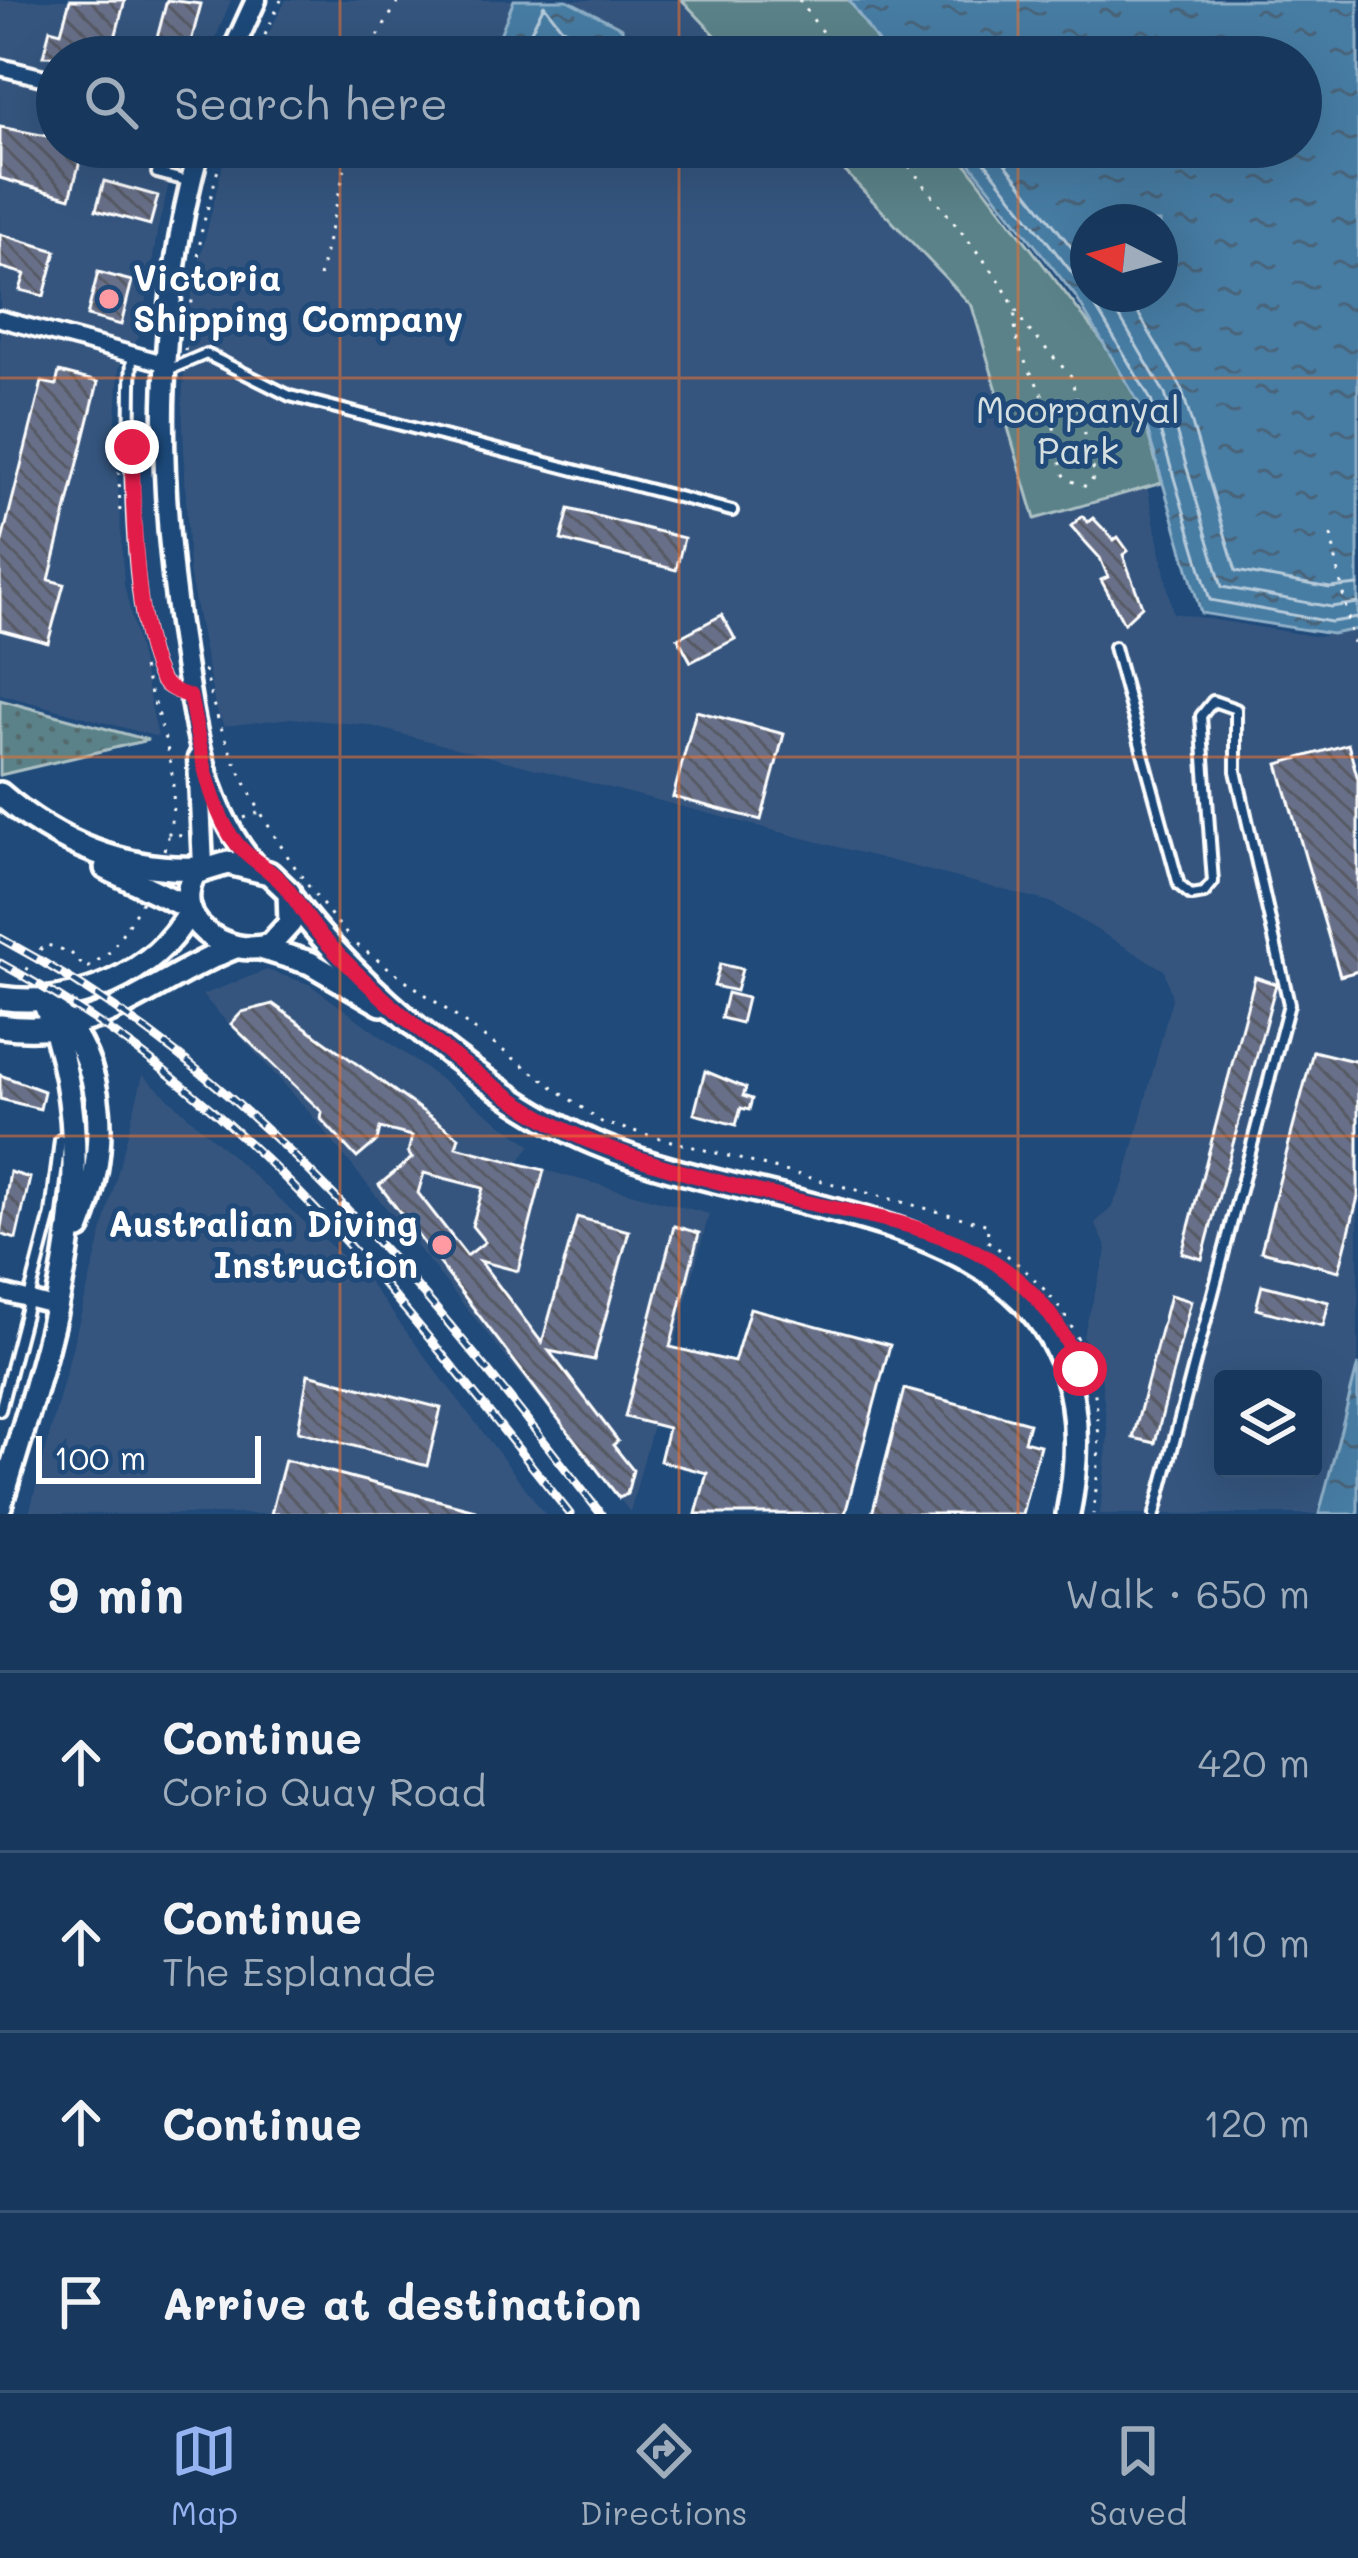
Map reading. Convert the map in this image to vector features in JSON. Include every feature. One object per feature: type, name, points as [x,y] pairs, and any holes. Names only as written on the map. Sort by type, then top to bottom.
[{"type":"main road","points":[[0,794],[41,826],[101,854],[157,868],[234,862],[257,867],[281,881],[326,942],[418,1025],[497,1086],[592,1142],[811,1204],[974,1263],[1032,1307],[1063,1361],[1076,1408],[1078,1454],[1068,1514]]},
{"type":"main road","points":[[0,812],[61,850],[160,890],[190,909],[205,932],[233,948]]},
{"type":"main road","points":[[9,993],[44,1002],[78,994],[152,958],[168,946],[190,909],[188,889],[202,867]]},
{"type":"main road","points":[[260,948],[288,928],[292,899]]},
{"type":"main road","points":[[0,1026],[64,1029],[108,1014],[233,948],[260,948],[310,963],[418,1025]]},
{"type":"main road","points":[[0,1506],[68,1250],[94,1185],[98,1131],[86,1052],[44,1002]]},
{"type":"main road","points":[[811,1204],[866,1212],[956,1241],[1000,1264],[1037,1295],[1072,1352],[1087,1399],[1090,1455],[1080,1514]]},
{"type":"street","points":[[240,36],[256,0]]},
{"type":"street","points":[[0,67],[36,76]]},
{"type":"street","points":[[195,168],[171,284],[164,508],[199,738],[225,824],[257,867]]},
{"type":"street","points":[[0,319],[170,365]]},
{"type":"street","points":[[199,738],[202,867]]},
{"type":"street","points":[[0,1292],[54,1306]]},
{"type":"lane","points":[[158,173],[191,182]]},
{"type":"lane","points":[[133,354],[133,481],[144,606],[160,679],[190,697]]},
{"type":"lane","points":[[170,365],[206,354],[290,396],[732,511]]},
{"type":"lane","points":[[1114,647],[1179,885],[1191,895],[1204,893],[1213,882],[1201,716],[1213,701],[1236,709],[1236,771],[1289,1004],[1155,1514]]},
{"type":"lane","points":[[0,1410],[59,1175],[60,1140]]},
{"type":"path","points":[[265,36],[281,0]]},
{"type":"path","points":[[378,36],[399,0]]},
{"type":"path","points":[[799,0],[825,36]]},
{"type":"path","points":[[170,365],[218,168]]},
{"type":"path","points":[[319,278],[345,168]]},
{"type":"path","points":[[910,168],[1015,306],[1025,326],[1071,376],[1095,476],[1087,487],[1066,479],[1056,455],[1050,414],[1013,338],[1015,306]]},
{"type":"path","points":[[1331,535],[1353,643]]},
{"type":"path","points":[[204,669],[212,706],[279,846],[356,944],[580,1111],[661,1140],[989,1225],[986,1240],[1053,1295],[1093,1373],[1100,1432],[1093,1514]]},
{"type":"path","points":[[231,822],[263,811]]},
{"type":"path","points":[[159,863],[168,837],[183,834]]},
{"type":"path","points":[[9,993],[44,944],[70,952],[86,969],[99,960],[111,951],[145,897]]},
{"type":"shaded area","points":[[0,0],[231,0],[216,36],[36,36],[36,168],[173,168],[157,232],[142,332],[119,367],[115,438],[124,584],[158,737],[0,694]]},
{"type":"shaded area","points":[[286,0],[682,0],[716,36],[267,36]]},
{"type":"shaded area","points":[[222,168],[842,168],[972,306],[1030,502],[1086,508],[1146,481],[1173,613],[1319,637],[1358,626],[1358,1361],[1317,1514],[1100,1514],[1108,1436],[1101,1375],[1083,1336],[1107,1249],[1095,1223],[1111,1208],[1124,1182],[1172,998],[1164,970],[1050,902],[367,725],[291,718],[224,726],[215,706],[189,571],[182,402],[189,306]]},
{"type":"shaded area","points":[[267,970],[309,984],[531,1145],[518,1163],[709,1214],[630,1512],[305,1107],[202,995]]},
{"type":"shaded area","points":[[143,1075],[364,1276],[545,1514],[29,1514]]},
{"type":"green space","points":[[682,0],[849,0],[874,36],[716,36]]},
{"type":"green space","name":"Moorpanyal Park","points":[[842,168],[969,168],[1070,299],[1070,312],[1080,312],[1106,346],[1140,405],[1162,483],[1035,519],[972,306]]},
{"type":"green space","points":[[0,700],[148,740],[0,775]]},
{"type":"water","points":[[514,0],[567,0],[622,28],[622,36],[499,36]]},
{"type":"water","points":[[849,0],[1358,0],[1358,629],[1332,634],[1201,613],[1140,405],[1085,312],[1178,312],[1178,204],[1070,204],[1070,289],[974,168],[1322,168],[1322,36],[874,36]]},
{"type":"water","points":[[1358,1364],[1358,1514],[1319,1514]]},
{"type":"building","points":[[70,0],[125,0],[116,36],[48,36],[50,29],[61,32]]},
{"type":"building","points":[[167,0],[201,4],[193,36],[158,36]]},
{"type":"building","points":[[0,127],[36,134],[36,168],[78,168],[70,198],[0,178]]},
{"type":"building","points":[[104,181],[158,196],[150,225],[96,210]]},
{"type":"building","points":[[0,234],[56,251],[44,296],[20,290],[25,274],[0,267]]},
{"type":"building","name":"Victoria Shipping Company","points":[[98,272],[132,281],[121,325],[87,316]]},
{"type":"building","points":[[59,372],[98,382],[49,580],[64,584],[48,643],[0,630],[0,549],[42,382],[56,385]]},
{"type":"building","points":[[569,509],[684,538],[676,570],[561,540]]},
{"type":"building","points":[[1082,516],[1088,522],[1093,518],[1114,540],[1118,537],[1128,551],[1123,555],[1142,606],[1124,623],[1101,580],[1108,577],[1100,558],[1071,526]]},
{"type":"building","points":[[722,615],[735,639],[691,662],[678,638]]},
{"type":"building","points":[[696,711],[784,734],[761,820],[673,797]]},
{"type":"building","points":[[1348,744],[1358,779],[1358,971],[1340,976],[1278,764]]},
{"type":"building","points":[[720,964],[742,969],[736,991],[714,986]]},
{"type":"building","points":[[1255,977],[1276,984],[1202,1259],[1182,1253]]},
{"type":"building","points":[[727,993],[747,998],[741,1023],[721,1018]]},
{"type":"building","points":[[273,1004],[459,1137],[456,1147],[544,1170],[518,1271],[480,1261],[542,1343],[577,1217],[629,1231],[594,1360],[549,1351],[618,1441],[613,1445],[633,1470],[627,1494],[619,1498],[379,1185],[412,1158],[408,1153],[412,1136],[380,1128],[377,1141],[357,1158],[321,1119],[322,1112],[231,1024],[242,1012]],"holes":[[[424,1173],[483,1188],[472,1226],[485,1242],[467,1256],[418,1193]]]},
{"type":"building","points":[[1313,1051],[1358,1062],[1358,1197],[1339,1271],[1261,1251]]},
{"type":"building","points":[[705,1071],[746,1088],[743,1096],[752,1099],[749,1110],[741,1108],[736,1125],[694,1114]]},
{"type":"building","points":[[0,1075],[44,1091],[40,1109],[0,1099]]},
{"type":"building","points":[[10,1172],[30,1178],[16,1239],[0,1234]]},
{"type":"building","points":[[674,1226],[699,1233],[670,1347],[734,1362],[750,1308],[890,1345],[845,1514],[696,1514],[707,1473],[660,1461],[668,1428],[625,1417]]},
{"type":"building","points":[[1262,1285],[1329,1302],[1323,1326],[1256,1309]]},
{"type":"building","points":[[1170,1295],[1191,1301],[1155,1443],[1133,1438]]},
{"type":"building","points":[[308,1374],[441,1408],[427,1466],[298,1431]]},
{"type":"building","points":[[904,1389],[1029,1423],[1024,1441],[1040,1445],[1022,1514],[872,1514]]},
{"type":"building","points":[[285,1460],[475,1510],[475,1514],[271,1514]]},
{"type":"railway","points":[[0,938],[93,993],[257,1121],[401,1269],[601,1514]]},
{"type":"railway","points":[[0,963],[90,1017],[171,1076],[245,1140],[380,1280],[570,1514]]},
{"type":"place","name":"Victoria Shipping Company","points":[[109,299]]},
{"type":"place","name":"Australian Diving Instruction","points":[[442,1245]]},
{"type":"route","points":[[132,447],[142,592],[158,674],[168,687],[190,697],[218,807],[230,835],[257,867],[281,881],[326,942],[418,1025],[497,1086],[592,1142],[751,1189],[866,1212],[928,1230],[985,1255],[1037,1295],[1080,1369]]}]
